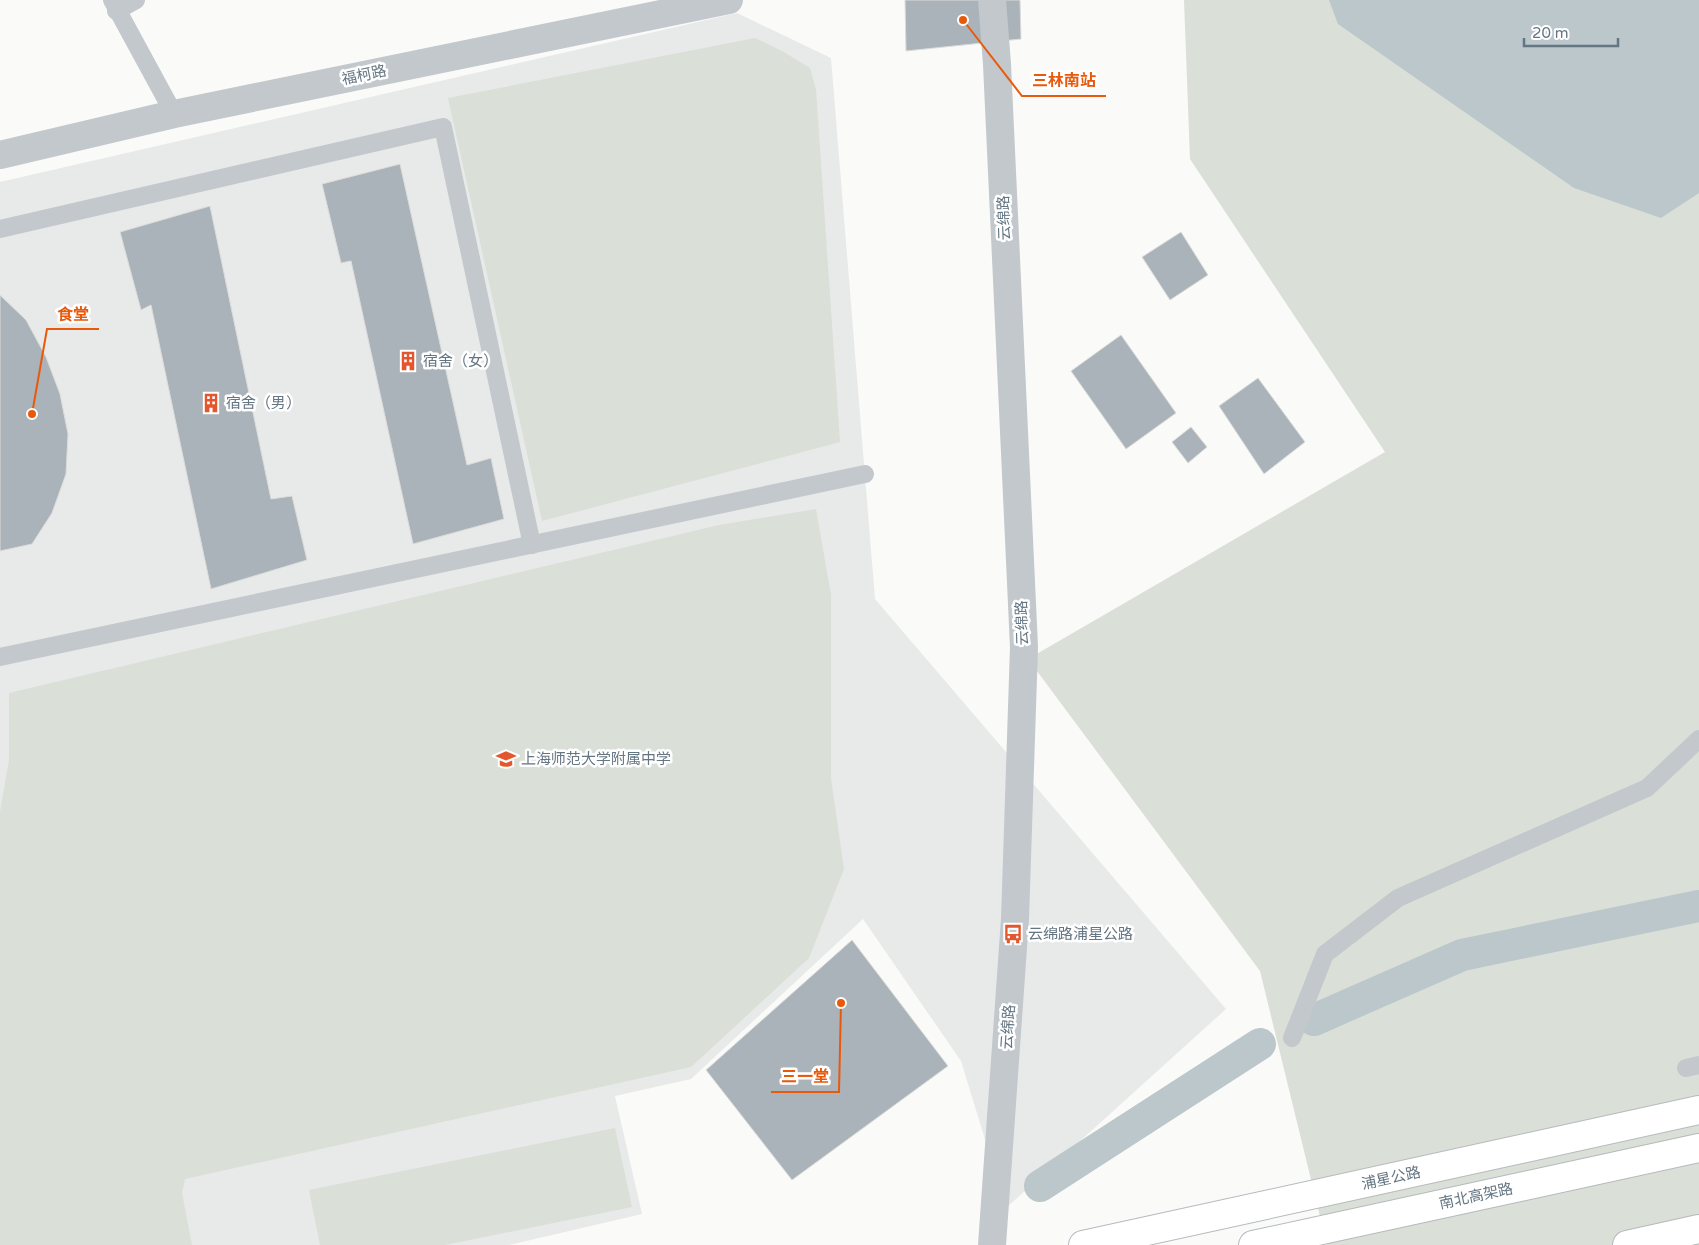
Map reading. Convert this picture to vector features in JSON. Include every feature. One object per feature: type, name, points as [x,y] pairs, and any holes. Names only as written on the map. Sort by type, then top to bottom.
[{"type":"main road","name":"浦星公路","points":[[1083,1245],[1699,1110]]},
{"type":"main road","name":"南北高架路","points":[[1252,1245],[1699,1148]]},
{"type":"main road","points":[[1627,1245],[1699,1230]]},
{"type":"street","name":"福柯路","points":[[0,156],[174,114],[729,0]]},
{"type":"street","name":"云绵路","points":[[992,0],[998,74],[1024,647],[1015,919],[992,1245]]},
{"type":"lane","points":[[136,0],[114,6],[174,114]]},
{"type":"lane","points":[[0,229],[443,127],[532,545]]},
{"type":"lane","points":[[0,658],[865,474]]},
{"type":"lane","points":[[1292,1038],[1325,954],[1398,898],[1647,788],[1699,739]]},
{"type":"shaded area","points":[[1184,0],[1699,0],[1699,1245],[1327,1245],[1260,971],[1028,659],[1385,452],[1190,159]]},
{"type":"shaded area","points":[[1329,0],[1699,0],[1699,193],[1661,218],[1574,188],[1338,24]]},
{"type":"shaded area","name":"上海师范大学附属中学","points":[[737,13],[831,58],[875,599],[1226,1009],[1006,1208],[961,1061],[863,919],[691,1079],[615,1096],[642,1214],[509,1245],[0,1245],[0,182]]},
{"type":"shaded area","points":[[755,38],[782,51],[810,68],[816,90],[840,442],[542,521],[448,98]]},
{"type":"shaded area","points":[[816,509],[831,595],[831,778],[844,869],[809,958],[691,1067],[185,1179],[182,1193],[192,1245],[0,1245],[0,812],[9,760],[9,693],[719,525]]},
{"type":"shaded area","points":[[615,1128],[632,1207],[445,1245],[320,1245],[309,1190]]},
{"type":"building","points":[[905,0],[1020,0],[1021,39],[906,51]]},
{"type":"building","name":"宿舍（女）","points":[[400,164],[467,465],[491,458],[504,519],[413,544],[351,261],[341,263],[322,184]]},
{"type":"building","name":"宿舍（男）","points":[[210,206],[271,499],[292,496],[307,560],[211,589],[151,305],[141,310],[120,232]]},
{"type":"building","points":[[1181,232],[1208,275],[1170,300],[1142,257]]},
{"type":"building","points":[[0,295],[26,320],[46,357],[60,394],[68,434],[66,474],[52,513],[32,544],[0,551]]},
{"type":"building","points":[[1121,335],[1176,413],[1126,449],[1071,371]]},
{"type":"building","points":[[1258,378],[1305,442],[1264,474],[1219,406]]},
{"type":"building","points":[[1191,427],[1207,447],[1188,463],[1172,442]]},
{"type":"building","points":[[852,940],[948,1066],[792,1180],[706,1070]]},
{"type":"waterway","points":[[1314,1020],[1462,955],[1699,906]]},
{"type":"waterway","points":[[1040,1186],[1260,1044]]},
{"type":"place","name":"三林南站","points":[[963,20]]},
{"type":"place","name":"宿舍（女）","points":[[408,361]]},
{"type":"place","name":"宿舍（男）","points":[[211,403]]},
{"type":"place","name":"食堂","points":[[32,414]]},
{"type":"place","name":"上海师范大学附属中学","points":[[506,759]]},
{"type":"place","name":"云绵路浦星公路","points":[[1013,934]]},
{"type":"place","name":"三一堂","points":[[841,1003]]}]
